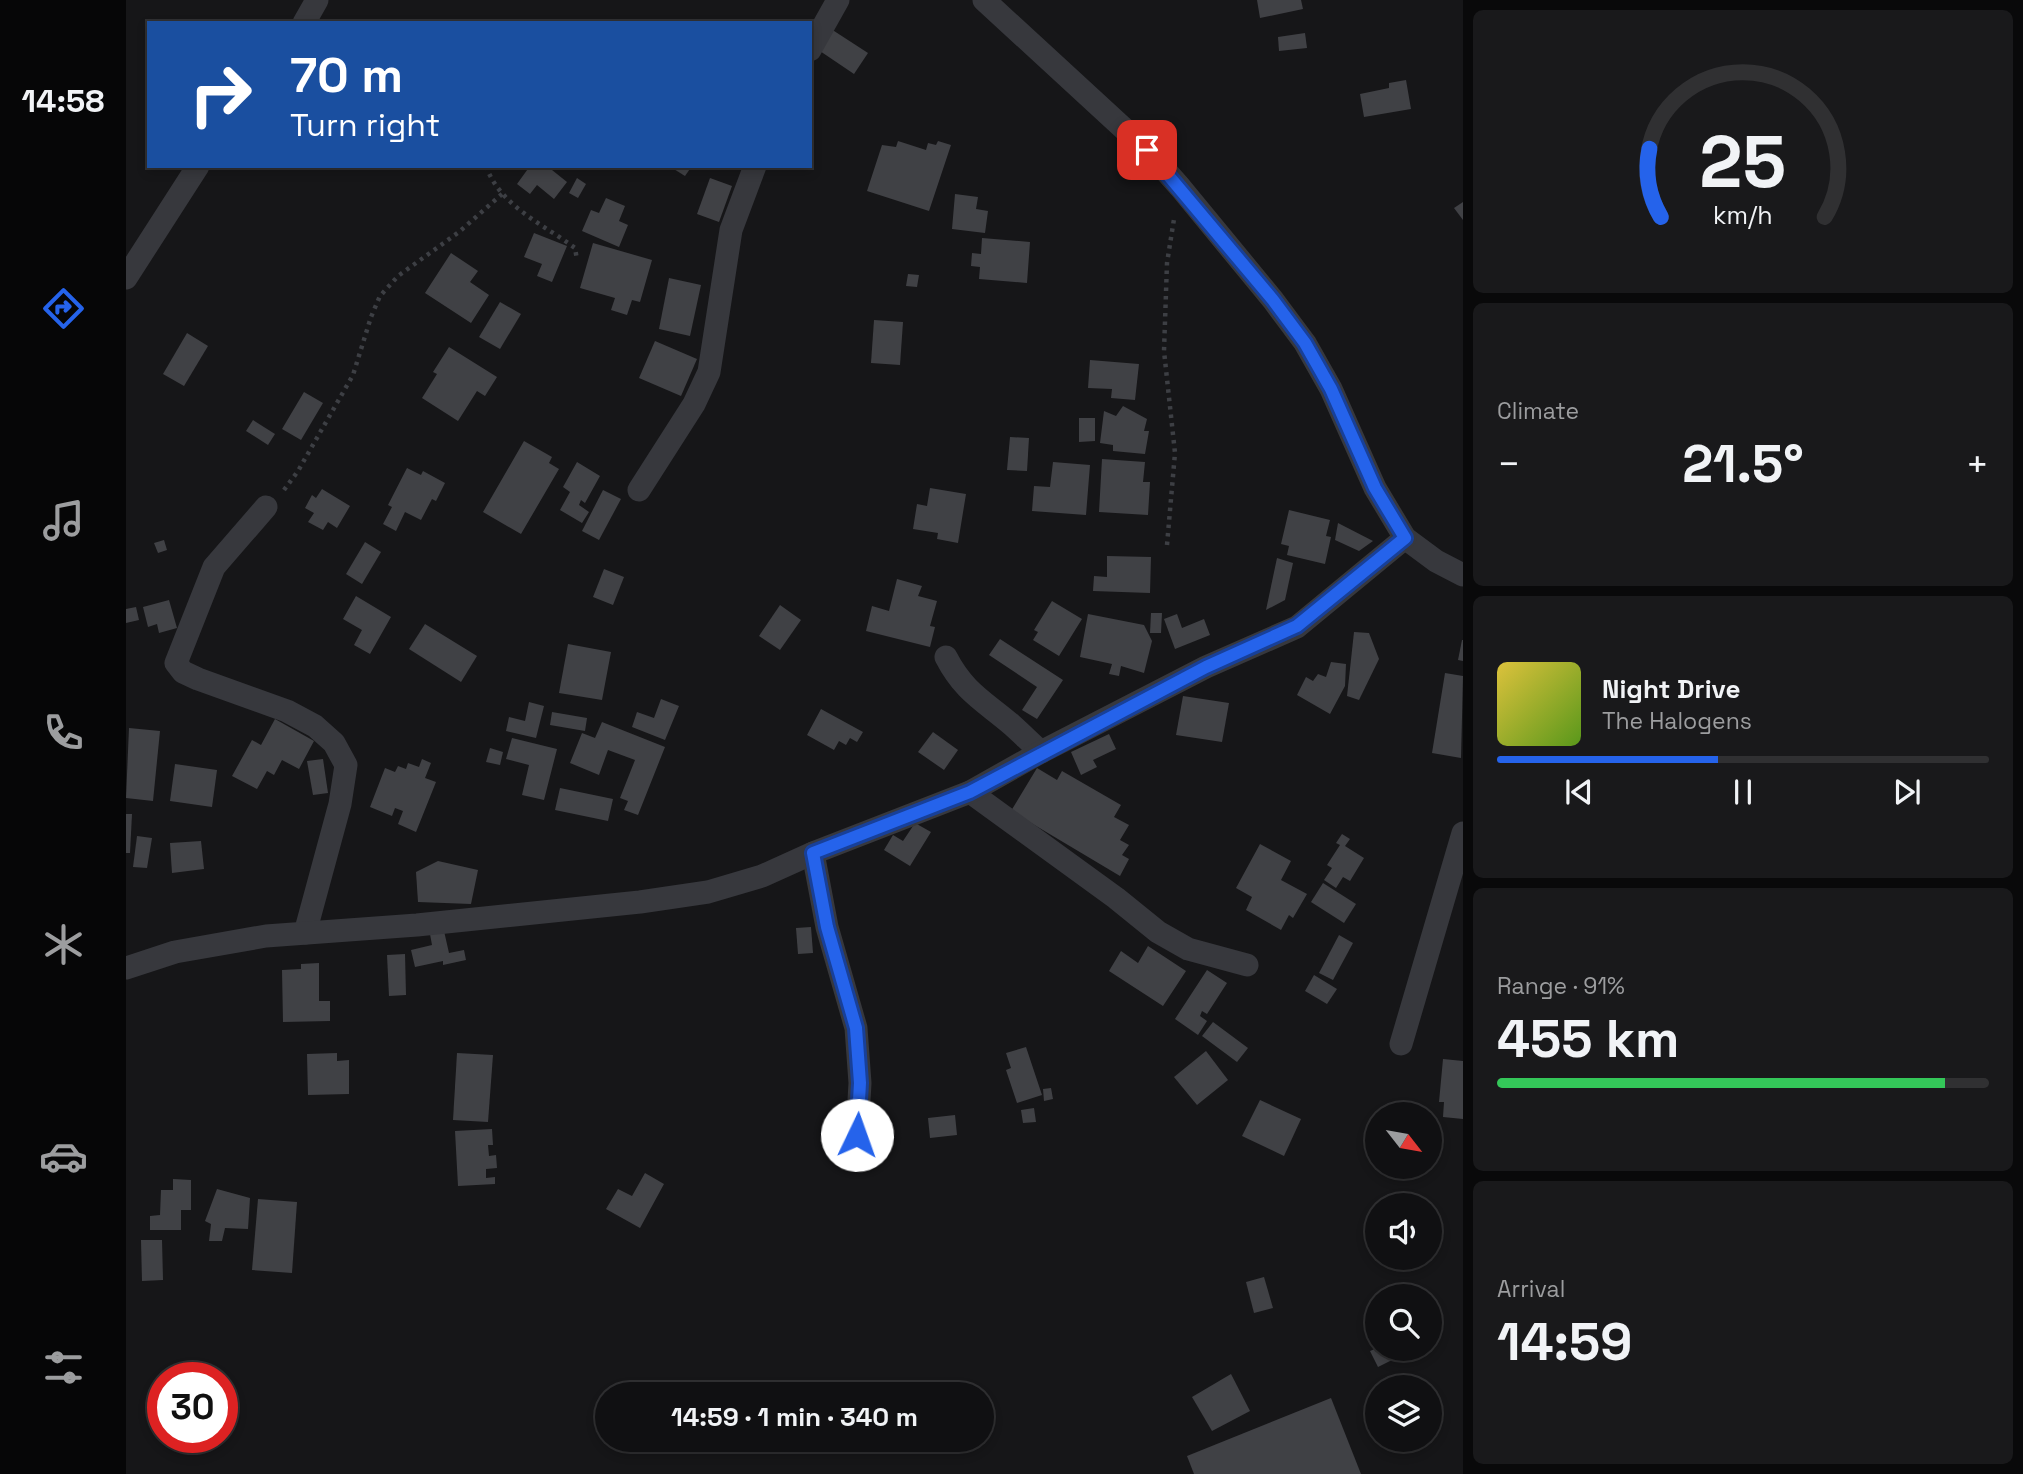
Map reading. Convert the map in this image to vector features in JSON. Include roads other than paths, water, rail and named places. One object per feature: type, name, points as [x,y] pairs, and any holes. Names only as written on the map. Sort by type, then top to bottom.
[{"type":"street","points":[[305,21],[317,0]]},
{"type":"street","points":[[812,46],[838,0]]},
{"type":"street","points":[[984,0],[1147,150],[1180,187],[1305,343],[1331,389],[1375,488],[1405,538],[1436,561],[1463,575]]},
{"type":"street","points":[[126,278],[197,168]]},
{"type":"street","points":[[639,490],[694,404],[709,372],[731,230],[754,168]]},
{"type":"street","points":[[266,507],[214,567],[176,663],[183,672],[191,676],[287,711],[315,726],[334,743],[346,765],[340,804],[305,933]]},
{"type":"street","points":[[126,968],[175,952],[266,936],[418,925],[708,892],[762,876],[813,853],[970,792],[1041,752],[1206,667],[1297,626],[1405,538]]},
{"type":"street","points":[[946,657],[956,676],[978,700],[1011,724],[1041,752]]},
{"type":"street","points":[[970,792],[1116,898],[1158,932],[1188,949],[1247,965]]},
{"type":"street","points":[[1401,1044],[1463,833]]},
{"type":"street","points":[[813,853],[827,927],[856,1028],[860,1083],[857,1135]]}]
